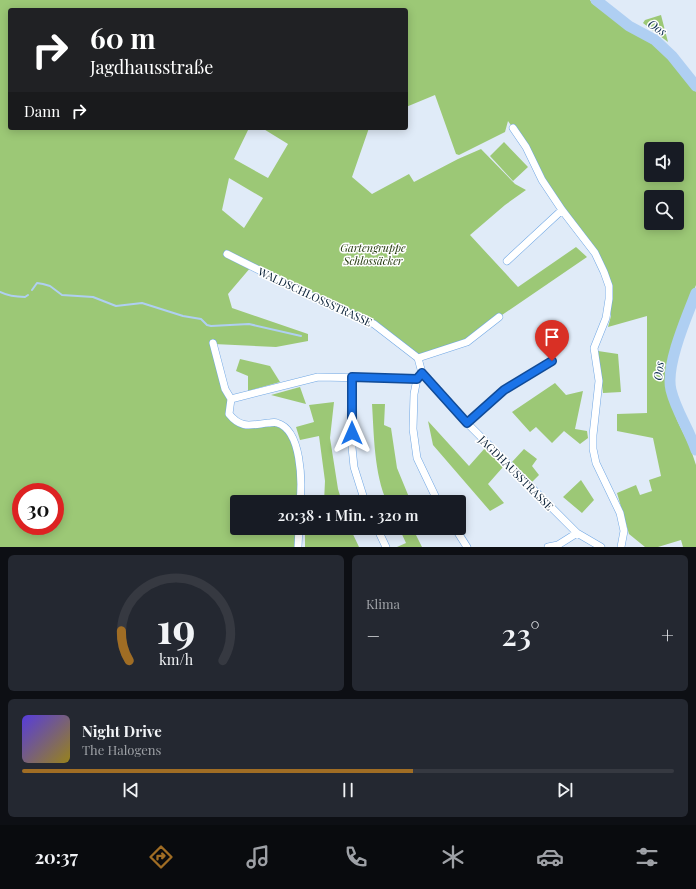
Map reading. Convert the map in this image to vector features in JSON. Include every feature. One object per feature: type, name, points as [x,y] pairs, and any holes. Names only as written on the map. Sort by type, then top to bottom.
[{"type":"street","points":[[513,128],[526,147],[542,180],[562,210],[595,253],[609,286],[609,299],[606,318],[594,348],[599,381],[592,441],[596,463],[623,522],[624,531],[621,547]]},
{"type":"street","points":[[507,261],[562,210]]},
{"type":"street","name":"WALDSCHLOSSSTRASSE","points":[[227,254],[321,301],[374,324],[418,358]]},
{"type":"street","points":[[418,358],[467,342],[499,317]]},
{"type":"street","points":[[214,343],[225,390],[231,398],[229,414],[235,422],[245,425],[277,423],[286,427],[294,437],[301,472],[300,495]]},
{"type":"street","name":"JAGDHAUSSTRASSE","points":[[418,358],[422,373],[467,423],[577,533],[601,547]]},
{"type":"street","points":[[467,423],[504,390],[552,361]]},
{"type":"street","points":[[422,373],[417,379],[414,394],[413,429],[417,458],[435,495]]},
{"type":"street","points":[[231,398],[318,376],[417,379]]},
{"type":"street","points":[[352,377],[354,467],[363,495]]},
{"type":"street","points":[[548,547],[558,545],[577,533]]},
{"type":"street","points":[[298,547],[299,535]]},
{"type":"street","points":[[380,535],[386,547]]},
{"type":"street","points":[[459,535],[467,547]]},
{"type":"green space","name":"Gartengruppe Schlossäcker","points":[[0,0],[590,0],[593,4],[652,43],[667,55],[684,74],[696,92],[696,285],[677,335],[669,363],[668,392],[677,420],[690,447],[696,465],[696,547],[683,547],[681,540],[658,547],[645,547],[629,534],[617,493],[636,485],[640,495],[652,491],[649,480],[661,476],[653,438],[617,431],[617,414],[647,413],[647,316],[608,327],[611,316],[604,272],[562,210],[526,147],[508,121],[505,132],[459,155],[456,154],[435,95],[408,106],[408,8],[8,8],[8,130],[248,130],[234,159],[268,178],[288,144],[265,130],[368,130],[352,177],[372,194],[409,174],[414,182],[481,149],[515,184],[526,190],[505,205],[470,235],[518,287],[576,247],[587,257],[467,339],[418,355],[392,334],[251,267],[228,294],[232,308],[308,334],[308,341],[276,347],[214,344],[231,399],[229,414],[235,422],[277,423],[294,437],[299,495],[230,495],[230,535],[299,535],[298,547],[0,547]],"holes":[[[229,178],[263,198],[244,228],[222,210]]]},
{"type":"green space","points":[[661,15],[668,42],[643,23],[645,20]]},
{"type":"green space","points":[[504,142],[528,167],[513,181],[490,156]]},
{"type":"green space","points":[[598,351],[618,354],[621,392],[603,393]]},
{"type":"green space","points":[[240,359],[270,366],[280,382],[248,391],[248,376],[236,371]]},
{"type":"green space","points":[[555,383],[566,395],[583,391],[575,429],[587,431],[588,438],[580,444],[564,431],[552,443],[536,427],[530,432],[512,412]]},
{"type":"green space","points":[[300,387],[306,404],[271,395]]},
{"type":"green space","points":[[334,402],[330,438],[340,495],[324,495],[325,481],[319,436],[300,440],[296,427],[314,422],[309,405]]},
{"type":"green space","points":[[372,404],[385,404],[384,425],[391,428],[397,468],[408,495],[384,495],[379,479],[374,441]]},
{"type":"green space","points":[[428,421],[469,466],[485,448],[503,467],[488,484],[504,503],[490,511],[433,445]]},
{"type":"green space","points":[[524,449],[537,459],[532,466],[539,475],[532,482],[512,462]]},
{"type":"green space","points":[[581,480],[594,500],[582,513],[563,497]]},
{"type":"green space","points":[[305,535],[353,535],[359,547],[305,547]]},
{"type":"green space","points":[[402,535],[416,535],[422,547],[397,547],[406,543]]},
{"type":"waterway","name":"Oos","points":[[596,0],[629,26],[655,40],[672,56],[696,86]]},
{"type":"waterway","points":[[32,290],[37,283],[43,284],[50,286],[62,295],[93,297],[116,306],[142,303],[183,316],[201,319],[207,325],[211,326],[249,324],[301,336]]},
{"type":"waterway","points":[[0,292],[15,296],[25,297],[28,295]]},
{"type":"waterway","name":"Oos","points":[[696,293],[678,341],[671,368],[670,380],[673,398],[696,450]]},
{"type":"route","points":[[352,433],[352,377],[417,379],[422,373],[467,423],[504,390],[552,361]]}]
